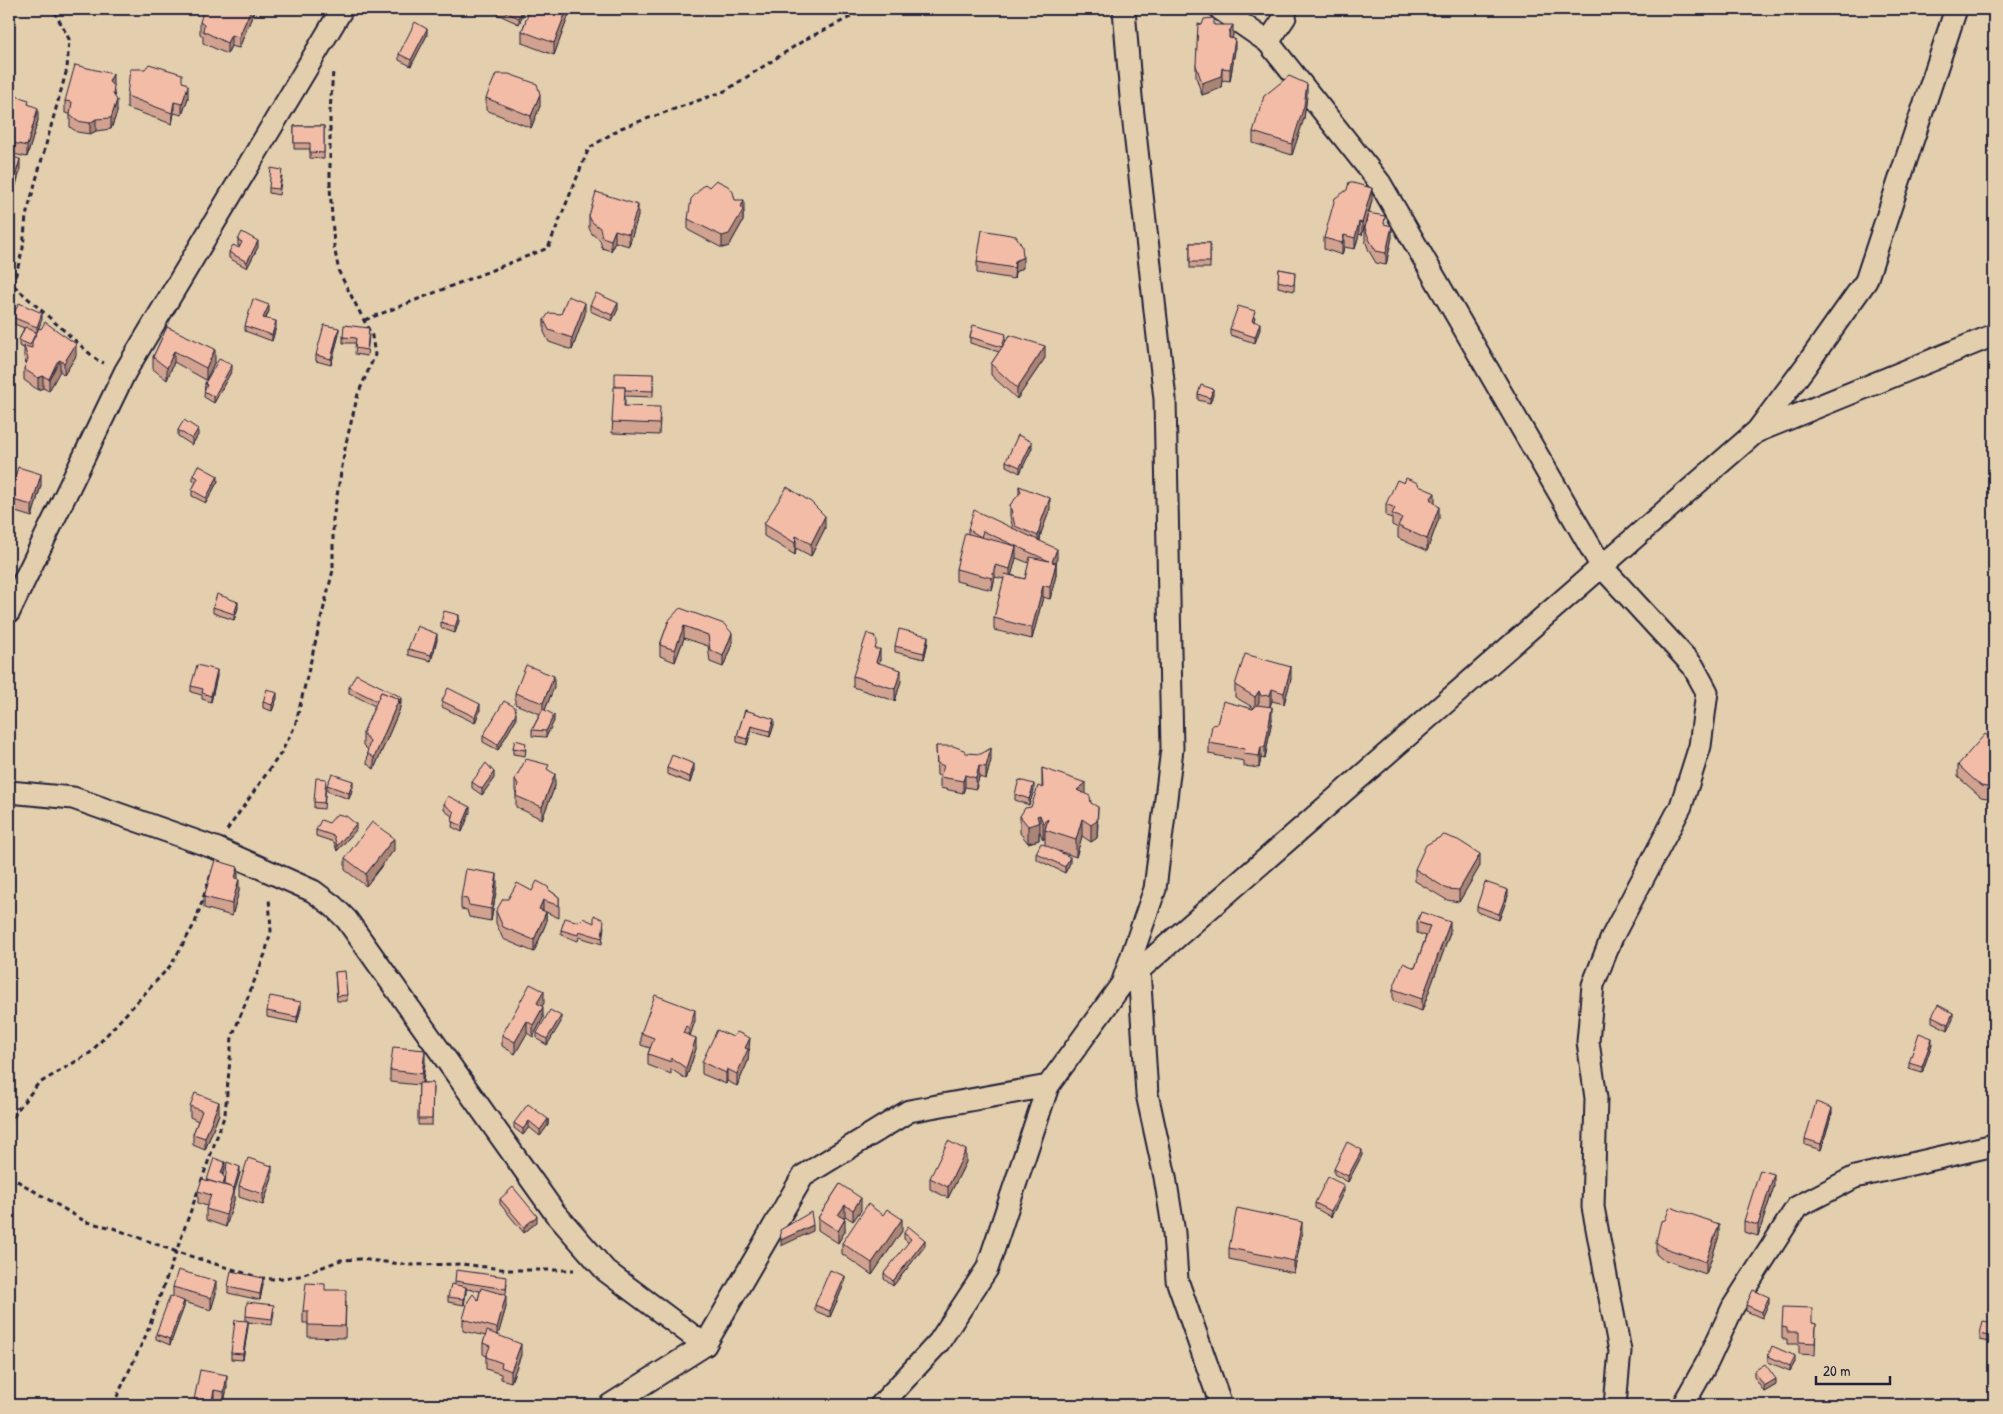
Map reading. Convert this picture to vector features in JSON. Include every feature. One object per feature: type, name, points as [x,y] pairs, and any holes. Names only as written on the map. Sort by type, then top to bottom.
[{"type":"street","points":[[9,612],[126,372],[342,9]]},
{"type":"street","points":[[1122,984],[1155,889],[1172,749],[1165,399],[1132,107],[1124,9]]},
{"type":"street","points":[[1220,9],[1268,42],[1380,183],[1602,566],[1693,666],[1707,692],[1700,746],[1681,806],[1612,937],[1592,984],[1588,1042],[1596,1098],[1594,1207],[1620,1351],[1615,1405]]},
{"type":"street","points":[[1268,42],[1285,17],[1286,9]]},
{"type":"street","points":[[881,1405],[939,1342],[987,1269],[1048,1086],[1122,984],[1757,431],[1806,368],[1866,281],[1956,9]]},
{"type":"street","points":[[1757,431],[1994,335]]},
{"type":"street","points":[[9,792],[73,798],[218,849],[313,891],[333,906],[347,920],[555,1213],[606,1271],[705,1345]]},
{"type":"street","points":[[1139,969],[1147,1094],[1166,1177],[1174,1233],[1177,1280],[1221,1405]]},
{"type":"street","points":[[610,1405],[705,1345],[803,1176],[909,1111],[1048,1086]]},
{"type":"street","points":[[1683,1405],[1734,1307],[1797,1208],[1855,1177],[1994,1145]]},
{"type":"path","points":[[13,285],[23,248],[26,216],[67,69],[69,39],[53,9]]},
{"type":"path","points":[[365,320],[548,248],[589,148],[621,128],[725,91],[806,39],[867,9]]},
{"type":"path","points":[[9,1125],[18,1109],[38,1084],[90,1053],[171,965],[195,923],[218,849],[230,824],[281,753],[295,726],[333,570],[333,519],[346,443],[358,394],[375,355],[372,336],[339,272],[334,246],[330,186],[330,111],[334,65]]},
{"type":"path","points":[[9,235],[13,236],[13,285],[97,360],[126,372]]},
{"type":"path","points":[[113,1405],[146,1335],[225,1114],[232,1037],[265,954],[271,931],[272,912],[266,870]]},
{"type":"path","points":[[9,1176],[86,1222],[114,1228],[177,1252],[258,1277],[274,1279],[299,1276],[342,1260],[360,1259],[410,1265],[462,1264],[509,1270],[535,1268],[606,1271]]},
{"type":"building","points":[[204,9],[251,9],[239,37],[231,35],[227,43],[203,31],[204,25],[200,22]]},
{"type":"building","points":[[498,9],[523,9],[519,18]]},
{"type":"building","points":[[530,9],[567,9],[554,43],[522,31]]},
{"type":"building","points":[[1214,18],[1214,25],[1233,25],[1229,32],[1229,38],[1235,39],[1230,69],[1222,68],[1221,76],[1202,83],[1196,65],[1198,24],[1202,25],[1204,19]]},
{"type":"building","points":[[415,22],[427,29],[411,60],[399,54]]},
{"type":"building","points":[[149,64],[182,74],[182,82],[188,86],[182,104],[174,102],[172,113],[127,96],[130,69],[145,69]]},
{"type":"building","points":[[75,65],[113,74],[109,82],[114,86],[113,94],[117,100],[111,118],[96,119],[90,123],[77,121],[70,115],[72,102],[65,101]]},
{"type":"building","points":[[496,74],[509,74],[537,84],[540,94],[531,116],[486,98]]},
{"type":"building","points":[[1289,76],[1307,84],[1304,106],[1292,144],[1253,132],[1264,96]]},
{"type":"building","points":[[9,94],[29,100],[28,104],[38,108],[27,146],[9,142]]},
{"type":"building","points":[[294,126],[324,126],[324,153],[310,152],[310,143],[294,143]]},
{"type":"building","points":[[9,156],[20,159],[9,198]]},
{"type":"building","points":[[271,168],[282,170],[279,189],[269,188]]},
{"type":"building","points":[[716,180],[728,186],[733,192],[735,200],[744,200],[741,207],[743,210],[729,234],[722,236],[688,219],[691,199],[705,184],[709,187]]},
{"type":"building","points":[[1349,182],[1372,188],[1362,223],[1359,222],[1355,238],[1344,235],[1342,243],[1324,238],[1335,198],[1347,190]]},
{"type":"building","points":[[596,192],[638,205],[629,234],[615,230],[611,240],[602,237],[600,228],[592,222],[589,216]]},
{"type":"building","points":[[1368,213],[1385,216],[1384,224],[1392,226],[1386,253],[1376,251],[1369,239],[1365,228]]},
{"type":"building","points":[[982,230],[1016,236],[1022,246],[1023,257],[1015,261],[1014,268],[977,262]]},
{"type":"building","points":[[242,232],[258,241],[247,262],[229,252],[233,245],[239,248],[242,242],[238,240]]},
{"type":"building","points":[[1190,243],[1210,243],[1210,262],[1190,262]]},
{"type":"building","points":[[1279,269],[1295,272],[1294,285],[1278,281]]},
{"type":"building","points":[[596,293],[618,303],[612,315],[590,305]]},
{"type":"building","points":[[568,296],[585,303],[572,338],[549,330],[544,320],[549,313],[561,314]]},
{"type":"building","points":[[253,299],[269,305],[263,318],[276,321],[272,335],[245,326]]},
{"type":"building","points":[[19,303],[42,313],[37,327],[12,317]]},
{"type":"building","points":[[1238,306],[1255,311],[1252,321],[1260,323],[1255,337],[1230,329]]},
{"type":"building","points":[[45,322],[76,344],[64,363],[60,360],[57,362],[49,379],[43,376],[38,378],[24,369],[28,359],[24,346],[32,348],[32,342],[39,328],[41,329]]},
{"type":"building","points":[[324,325],[339,328],[331,359],[316,355]]},
{"type":"building","points":[[344,325],[369,328],[367,350],[355,348],[356,338],[343,337]]},
{"type":"building","points":[[973,325],[1006,334],[1002,347],[970,337]]},
{"type":"building","points":[[25,327],[36,332],[30,345],[19,340]]},
{"type":"building","points":[[167,327],[215,349],[206,368],[174,351],[167,368],[153,357]]},
{"type":"building","points":[[1010,335],[1045,346],[1017,388],[991,364]]},
{"type":"building","points":[[219,359],[232,365],[214,397],[204,391],[207,385],[205,383]]},
{"type":"building","points":[[615,373],[653,374],[653,391],[625,390],[625,387],[615,387]]},
{"type":"building","points":[[1201,385],[1213,389],[1210,398],[1198,394]]},
{"type":"building","points":[[614,387],[625,387],[624,406],[660,407],[659,424],[612,422]]},
{"type":"building","points":[[184,420],[198,429],[192,439],[178,430]]},
{"type":"building","points":[[1018,435],[1032,442],[1020,467],[1006,461]]},
{"type":"building","points":[[198,465],[218,476],[206,498],[192,490],[198,478],[193,475]]},
{"type":"building","points":[[18,467],[41,474],[32,505],[9,499]]},
{"type":"building","points":[[1406,478],[1435,493],[1430,499],[1439,507],[1427,539],[1398,526],[1402,518],[1392,514],[1395,508],[1386,504],[1397,480],[1404,483]]},
{"type":"building","points":[[1019,486],[1050,498],[1038,536],[1015,526],[1010,505],[1021,492]]},
{"type":"building","points":[[787,487],[811,502],[825,516],[811,544],[796,536],[795,543],[764,524]]},
{"type":"building","points":[[974,510],[1057,549],[1052,562],[1056,563],[1050,587],[1043,586],[1032,628],[994,618],[1005,574],[1025,579],[1030,557],[1049,561],[983,531],[981,537],[968,529]]},
{"type":"building","points":[[965,533],[1016,546],[1010,569],[995,565],[992,578],[956,569]]},
{"type":"building","points":[[217,594],[238,602],[234,614],[213,607]]},
{"type":"building","points":[[680,608],[724,624],[732,633],[723,656],[710,650],[708,635],[684,626],[675,650],[660,645],[669,620]]},
{"type":"building","points":[[444,611],[459,615],[455,627],[441,622]]},
{"type":"building","points":[[417,626],[437,634],[431,655],[408,649]]},
{"type":"building","points":[[899,629],[928,636],[924,653],[895,646]]},
{"type":"building","points":[[867,633],[874,636],[877,641],[875,649],[880,649],[876,662],[901,670],[895,689],[853,676]]},
{"type":"building","points":[[1245,654],[1291,667],[1284,693],[1272,689],[1270,695],[1261,696],[1259,691],[1255,697],[1235,685]]},
{"type":"building","points":[[197,665],[217,670],[211,696],[202,693],[203,689],[191,686]]},
{"type":"building","points":[[526,665],[554,676],[543,703],[515,693]]},
{"type":"building","points":[[356,674],[401,697],[399,705],[399,699],[381,692],[377,701],[349,687]]},
{"type":"building","points":[[448,688],[480,704],[475,717],[442,701]]},
{"type":"building","points":[[267,689],[277,693],[272,705],[263,702]]},
{"type":"building","points":[[381,692],[399,699],[374,758],[367,753],[370,741],[363,733]]},
{"type":"building","points":[[504,701],[515,707],[516,713],[498,745],[483,736]]},
{"type":"building","points":[[1223,701],[1253,709],[1257,705],[1272,707],[1265,747],[1261,747],[1259,756],[1244,754],[1245,749],[1209,743],[1212,725],[1217,724]]},
{"type":"building","points":[[543,709],[554,715],[546,731],[532,730]]},
{"type":"building","points":[[745,710],[774,719],[770,731],[751,726],[747,739],[737,736]]},
{"type":"building","points":[[1985,734],[1994,741],[1994,788],[1981,786],[1958,765]]},
{"type":"building","points":[[515,740],[526,743],[525,750],[513,748]]},
{"type":"building","points":[[936,746],[953,746],[964,750],[966,753],[981,754],[991,748],[986,767],[979,766],[976,778],[965,775],[963,781],[940,777],[944,766],[937,763]]},
{"type":"building","points":[[672,755],[694,764],[690,777],[667,768]]},
{"type":"building","points":[[526,759],[549,765],[547,769],[555,774],[542,807],[516,796],[518,784],[515,779]]},
{"type":"building","points":[[486,763],[494,772],[482,789],[472,782]]},
{"type":"building","points":[[1042,768],[1086,783],[1077,790],[1090,796],[1091,803],[1098,807],[1097,821],[1091,825],[1082,819],[1076,840],[1045,830],[1048,819],[1043,823],[1040,815],[1037,816],[1039,823],[1028,826],[1020,816],[1025,808],[1031,807],[1038,786],[1043,788]]},
{"type":"building","points":[[332,774],[353,781],[349,793],[327,785]]},
{"type":"building","points":[[316,778],[326,779],[324,803],[314,802]]},
{"type":"building","points":[[1019,780],[1034,784],[1029,799],[1015,794]]},
{"type":"building","points":[[448,796],[470,807],[462,826],[452,821],[454,812],[444,804]]},
{"type":"building","points":[[337,814],[346,816],[356,824],[337,846],[334,836],[316,830],[321,820],[329,823]]},
{"type":"building","points":[[372,822],[394,838],[366,874],[345,858]]},
{"type":"building","points":[[1444,835],[1458,840],[1480,854],[1459,890],[1447,889],[1415,869],[1426,845]]},
{"type":"building","points":[[1041,843],[1070,857],[1065,867],[1036,853]]},
{"type":"building","points":[[215,860],[238,867],[235,878],[239,879],[232,904],[204,897]]},
{"type":"building","points":[[466,869],[497,874],[491,909],[469,905],[467,899],[461,898]]},
{"type":"building","points":[[537,881],[548,887],[549,890],[559,897],[559,906],[543,900],[539,909],[546,912],[534,940],[503,927],[496,911],[503,899],[508,899],[517,883],[532,891]]},
{"type":"building","points":[[1485,882],[1508,890],[1499,914],[1477,906]]},
{"type":"building","points":[[1421,912],[1450,922],[1422,999],[1393,989],[1403,963],[1415,968],[1430,926],[1417,922]]},
{"type":"building","points":[[594,915],[604,920],[602,938],[579,931],[578,935],[561,930],[565,918],[579,922],[583,918],[594,923]]},
{"type":"building","points":[[345,971],[347,995],[337,996],[335,972]]},
{"type":"building","points":[[530,984],[544,991],[537,1003],[543,1007],[533,1025],[527,1021],[515,1042],[502,1035]]},
{"type":"building","points":[[655,995],[695,1010],[689,1028],[686,1026],[683,1033],[696,1038],[686,1068],[671,1058],[671,1062],[648,1054],[654,1038],[641,1033]]},
{"type":"building","points":[[270,996],[301,1002],[297,1017],[267,1011]]},
{"type":"building","points":[[1938,1005],[1953,1013],[1948,1024],[1932,1016]]},
{"type":"building","points":[[550,1010],[561,1016],[547,1039],[537,1033]]},
{"type":"building","points":[[717,1030],[733,1037],[737,1032],[750,1038],[745,1048],[748,1049],[737,1074],[727,1069],[726,1073],[702,1062]]},
{"type":"building","points":[[1919,1033],[1932,1038],[1922,1067],[1909,1063]]},
{"type":"building","points":[[393,1047],[425,1050],[422,1074],[390,1070]]},
{"type":"building","points":[[419,1083],[433,1083],[432,1119],[418,1119]]},
{"type":"building","points":[[195,1093],[219,1102],[205,1138],[193,1134],[202,1111],[190,1106]]},
{"type":"building","points":[[1816,1102],[1832,1108],[1821,1144],[1805,1139]]},
{"type":"building","points":[[528,1104],[548,1119],[540,1130],[529,1121],[523,1129],[514,1123]]},
{"type":"building","points":[[948,1141],[966,1150],[948,1187],[930,1178]]},
{"type":"building","points":[[1347,1142],[1362,1150],[1348,1176],[1334,1169]]},
{"type":"building","points":[[214,1158],[225,1162],[221,1173],[225,1178],[223,1185],[207,1180]]},
{"type":"building","points":[[248,1158],[272,1166],[263,1194],[239,1186]]},
{"type":"building","points":[[227,1162],[240,1167],[234,1188],[225,1185]]},
{"type":"building","points":[[1760,1170],[1774,1174],[1758,1225],[1744,1221]]},
{"type":"building","points":[[1328,1177],[1344,1185],[1331,1211],[1315,1203]]},
{"type":"building","points":[[202,1179],[234,1188],[226,1215],[206,1209],[211,1195],[198,1191]]},
{"type":"building","points":[[840,1184],[861,1198],[853,1210],[845,1205],[838,1215],[845,1219],[838,1231],[818,1218]]},
{"type":"building","points":[[513,1187],[537,1216],[524,1227],[500,1199]]},
{"type":"building","points":[[868,1204],[883,1215],[887,1209],[902,1219],[872,1263],[842,1243]]},
{"type":"building","points":[[1670,1207],[1719,1224],[1706,1262],[1662,1247],[1656,1242],[1661,1221],[1665,1220]]},
{"type":"building","points":[[1237,1208],[1302,1222],[1294,1261],[1229,1248]]},
{"type":"building","points":[[811,1212],[813,1225],[781,1240],[780,1230]]},
{"type":"building","points":[[908,1226],[925,1240],[893,1281],[884,1273],[911,1239],[904,1233]]},
{"type":"building","points":[[178,1270],[216,1281],[211,1298],[173,1287]]},
{"type":"building","points":[[456,1270],[507,1277],[506,1289],[455,1281]]},
{"type":"building","points":[[830,1270],[845,1276],[830,1311],[815,1305]]},
{"type":"building","points":[[231,1271],[263,1278],[260,1294],[228,1287]]},
{"type":"building","points":[[306,1283],[325,1284],[325,1290],[346,1290],[345,1326],[308,1325],[308,1311],[303,1311]]},
{"type":"building","points":[[451,1284],[466,1287],[464,1299],[448,1297]]},
{"type":"building","points":[[481,1288],[506,1295],[497,1328],[463,1319],[468,1301],[473,1294],[478,1300]]},
{"type":"building","points":[[1753,1290],[1769,1297],[1762,1312],[1746,1305]]},
{"type":"building","points":[[170,1296],[184,1301],[170,1339],[156,1334]]},
{"type":"building","points":[[247,1302],[274,1305],[272,1319],[246,1316]]},
{"type":"building","points":[[1783,1307],[1812,1308],[1812,1323],[1816,1324],[1815,1343],[1799,1342],[1799,1332],[1787,1332],[1787,1328],[1782,1327]]},
{"type":"building","points":[[235,1320],[248,1321],[243,1354],[231,1353]]},
{"type":"building","points":[[1983,1321],[1994,1323],[1994,1337],[1980,1334]]},
{"type":"building","points":[[487,1331],[521,1344],[511,1371],[501,1367],[502,1363],[486,1357],[490,1346],[483,1343]]},
{"type":"building","points":[[1772,1346],[1795,1356],[1790,1366],[1768,1356]]},
{"type":"building","points":[[1765,1364],[1776,1379],[1764,1386],[1754,1371]]},
{"type":"building","points":[[200,1370],[227,1375],[224,1392],[214,1390],[211,1405],[193,1405]]}]
